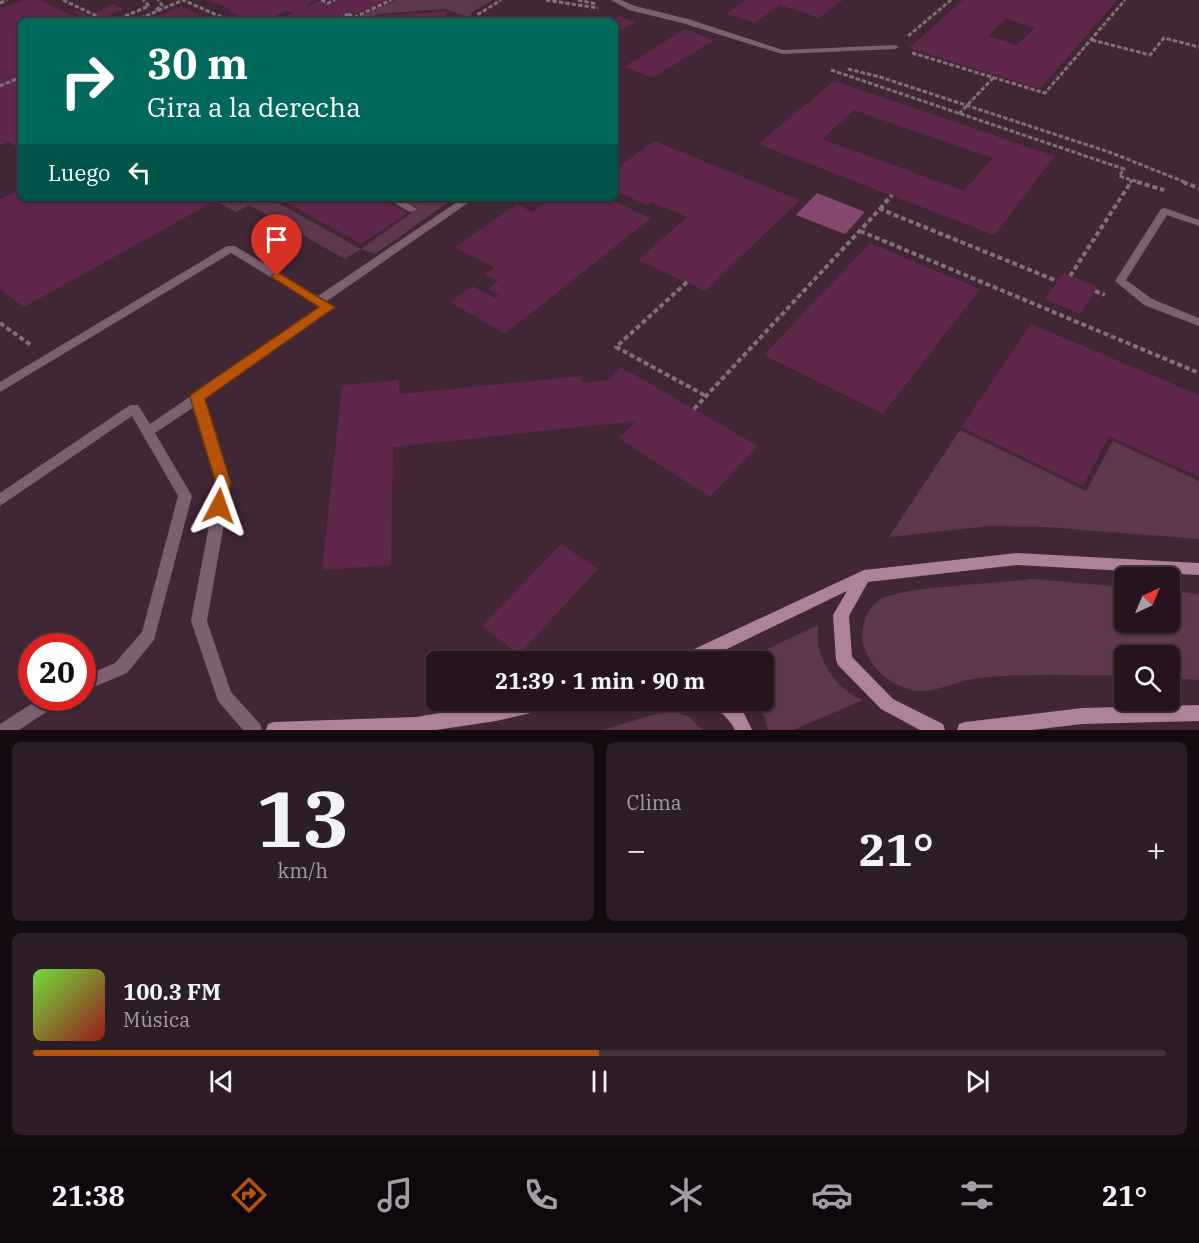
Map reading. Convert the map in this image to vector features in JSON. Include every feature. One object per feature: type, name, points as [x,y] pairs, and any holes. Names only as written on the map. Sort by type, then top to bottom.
[{"type":"street","points":[[615,0],[632,8],[685,21],[782,52],[895,47]]},
{"type":"street","points":[[397,201],[412,209]]},
{"type":"street","points":[[319,301],[466,201]]},
{"type":"street","points":[[1199,223],[1165,211],[1120,281],[1148,302],[1199,322]]},
{"type":"street","points":[[0,388],[231,248],[328,307],[148,432]]},
{"type":"street","points":[[197,397],[224,483],[198,621],[224,696],[254,730]]},
{"type":"street","points":[[0,500],[134,408],[185,496],[149,635],[121,668],[96,679]]},
{"type":"street","points":[[706,651],[864,576],[1017,559],[1199,569]]},
{"type":"street","points":[[864,576],[841,615],[844,660],[887,704],[937,730]]},
{"type":"street","points":[[5,730],[34,711]]},
{"type":"street","points":[[274,730],[416,725],[508,711]]},
{"type":"street","points":[[733,711],[744,730]]},
{"type":"street","points":[[965,730],[1082,716],[1199,713]]},
{"type":"path","points":[[0,2],[7,0]]},
{"type":"path","points":[[63,0],[99,18]]},
{"type":"path","points":[[120,18],[148,6],[142,0]]},
{"type":"path","points":[[151,14],[162,5],[158,0]]},
{"type":"path","points":[[141,18],[183,0],[223,18]]},
{"type":"path","points":[[321,0],[328,3],[335,0]]},
{"type":"path","points":[[339,18],[350,13],[355,17],[391,0]]},
{"type":"path","points":[[477,18],[477,15],[501,0]]},
{"type":"path","points":[[895,47],[951,0]]},
{"type":"path","points":[[895,47],[1045,93],[1125,0]]},
{"type":"path","points":[[1092,40],[1150,55],[1164,38],[1199,47]]},
{"type":"path","points":[[830,69],[1124,169],[1119,176],[1166,191]]},
{"type":"path","points":[[846,69],[880,77],[1135,161],[1199,188]]},
{"type":"path","points":[[0,86],[18,77]]},
{"type":"path","points":[[958,114],[994,78]]},
{"type":"path","points":[[1070,276],[1132,180]]},
{"type":"path","points":[[694,409],[892,195]]},
{"type":"path","points":[[880,209],[1057,281]]},
{"type":"path","points":[[860,231],[1199,373]]},
{"type":"path","points":[[687,282],[616,347],[706,396]]},
{"type":"path","points":[[0,323],[29,345],[66,347]]},
{"type":"shaded area","points":[[0,0],[1199,0],[1199,730],[0,730]]},
{"type":"shaded area","points":[[395,0],[493,0],[472,12],[470,18],[445,9],[378,14],[371,18],[357,18]]},
{"type":"shaded area","points":[[817,193],[865,212],[845,234],[796,215]]},
{"type":"shaded area","points":[[216,201],[274,201],[361,249],[345,259],[249,205],[236,212]]},
{"type":"shaded area","points":[[405,201],[450,201],[375,254],[361,249],[418,208]]},
{"type":"shaded area","points":[[960,430],[1086,491],[1113,441],[1199,481],[1199,539],[1046,527],[989,526],[889,537]]},
{"type":"shaded area","points":[[1031,579],[1114,586],[1114,633],[1180,633],[1180,592],[1199,594],[1199,680],[1180,679],[1180,645],[1114,645],[1114,676],[997,676],[971,679],[929,691],[904,688],[884,676],[868,657],[862,637],[864,624],[869,611],[878,601],[889,596],[927,589]]},
{"type":"shaded area","points":[[818,625],[819,649],[825,665],[841,686],[863,700],[793,730],[768,730],[761,711],[774,711],[774,651],[763,651]]},
{"type":"shaded area","points":[[672,711],[688,716],[703,730],[603,730]]},
{"type":"building","points":[[24,0],[40,0],[78,18],[18,18],[18,147],[9,142],[0,145],[0,9]]},
{"type":"building","points":[[206,0],[313,0],[306,8],[319,1],[328,4],[337,0],[386,0],[356,14],[349,11],[335,18],[281,18],[293,13],[286,11],[271,18],[243,18],[229,11],[233,10]]},
{"type":"building","points":[[746,0],[843,0],[819,18],[780,5],[754,23],[726,14]]},
{"type":"building","points":[[963,0],[1117,0],[1040,89],[909,48]],"holes":[[[1006,19],[1035,28],[1017,45],[988,36]]]},
{"type":"building","points":[[113,4],[124,9],[104,18],[93,13]]},
{"type":"building","points":[[181,6],[207,18],[152,18]]},
{"type":"building","points":[[77,10],[94,18],[84,18],[72,12]]},
{"type":"building","points":[[446,11],[447,18],[375,18]]},
{"type":"building","points":[[620,16],[636,22],[618,32],[618,18],[613,18]]},
{"type":"building","points":[[685,29],[714,40],[653,78],[624,67]]},
{"type":"building","points":[[834,81],[1055,156],[994,235],[758,144]],"holes":[[[854,110],[992,158],[964,191],[822,139]]]},
{"type":"building","points":[[654,141],[800,200],[705,291],[638,260],[687,217],[651,202],[647,205],[618,192],[618,168]]},
{"type":"building","points":[[18,190],[18,201],[208,201],[211,203],[24,307],[0,289],[0,199]]},
{"type":"building","points":[[283,201],[385,201],[408,213],[361,244]]},
{"type":"building","points":[[548,201],[614,201],[651,218],[505,334],[450,302],[472,286],[494,298],[499,295],[488,289],[498,281],[485,274],[494,268],[455,247],[517,204],[532,212]]},
{"type":"building","points":[[870,243],[980,289],[883,414],[764,355]]},
{"type":"building","points":[[1063,273],[1098,287],[1080,314],[1045,299]]},
{"type":"building","points":[[1031,324],[1199,395],[1199,477],[1109,436],[1083,486],[961,427]]},
{"type":"building","points":[[621,367],[758,446],[710,497],[618,438],[637,421],[393,447],[391,565],[322,570],[342,385],[399,380],[399,394],[581,376],[582,383],[609,380]]},
{"type":"building","points":[[561,544],[598,569],[522,651],[515,651],[482,626]]},
{"type":"route","points":[[219,506],[224,483],[197,397],[328,307],[277,276]]}]
